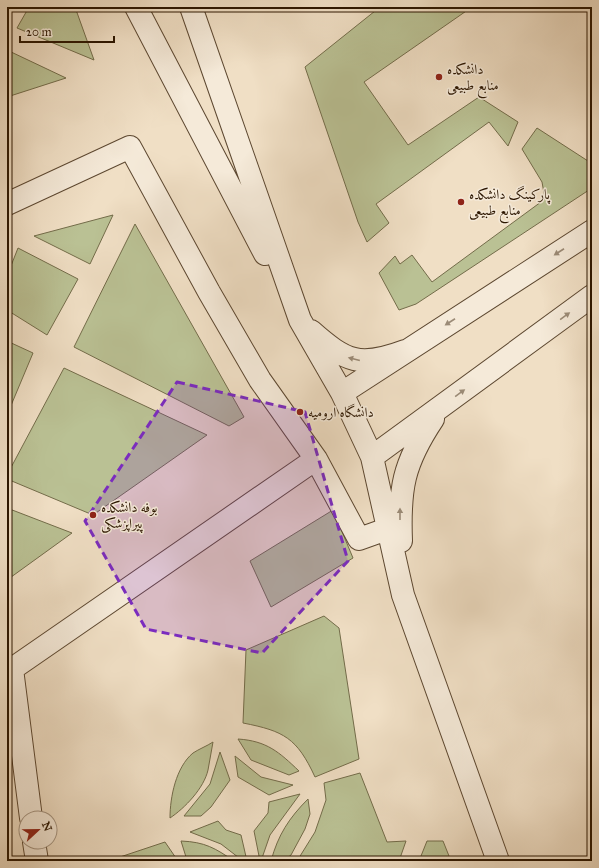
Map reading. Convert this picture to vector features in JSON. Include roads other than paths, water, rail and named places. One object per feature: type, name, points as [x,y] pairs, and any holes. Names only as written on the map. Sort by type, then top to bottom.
[{"type":"lane","points":[[136,7],[300,320],[342,393],[372,457],[387,529],[403,594],[498,861]]},
{"type":"lane","points":[[191,7],[300,320],[332,348],[356,360],[383,360],[405,351]]},
{"type":"lane","points":[[7,204],[130,147],[209,292],[260,380],[316,459],[359,539],[387,529]]},
{"type":"lane","points":[[342,393],[592,231]]},
{"type":"lane","points":[[372,457],[592,296]]},
{"type":"lane","points":[[403,594],[400,509],[406,470],[417,442],[441,406]]},
{"type":"lane","points":[[30,810],[12,701],[12,670],[316,459]]},
{"type":"lane","points":[[35,850],[37,861]]},
{"type":"place","name":"دانشکده منابع طبیعی","points":[[439,77]]},
{"type":"place","name":"پارکینگ دانشکده منابع طبیعی","points":[[461,202]]},
{"type":"place","name":"دانشگاه ارومیه","points":[[300,412]]},
{"type":"place","name":"بوفه دانشکده پیراپزشکی","points":[[93,515]]}]
